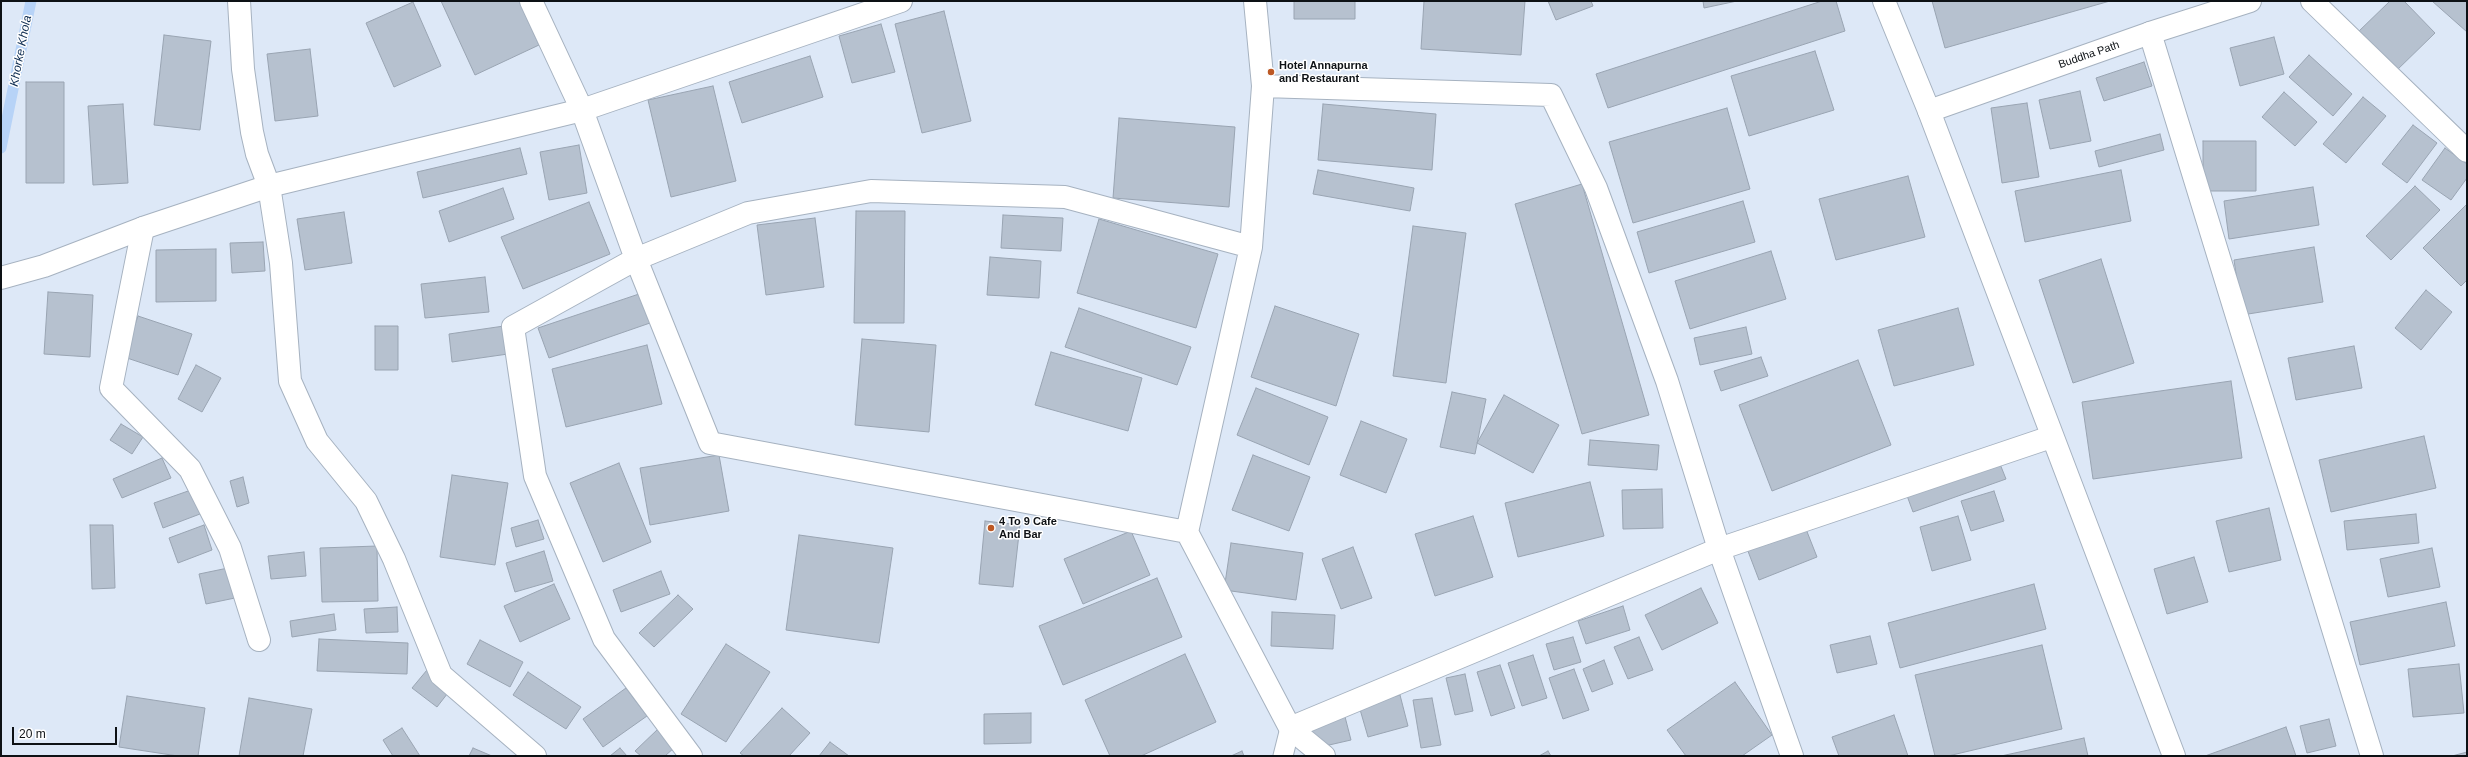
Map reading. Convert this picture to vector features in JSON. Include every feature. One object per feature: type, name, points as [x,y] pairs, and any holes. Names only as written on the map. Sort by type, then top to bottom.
[{"type":"street","points":[[239,1],[243,69],[252,132],[257,154],[270,186],[281,263],[290,381],[317,441],[366,501],[394,559],[441,675],[535,756]]},
{"type":"street","points":[[531,1],[582,110],[636,259],[710,443],[1187,532]]},
{"type":"street","points":[[1,278],[44,266],[143,228],[270,186],[582,110],[901,1]]},
{"type":"street","points":[[1255,1],[1262,86],[1251,247],[1187,532],[1290,728],[1324,756]]},
{"type":"street","points":[[1884,1],[1929,111],[2174,756]]},
{"type":"street","name":"Buddha Path","points":[[1929,111],[2150,33],[2250,1]]},
{"type":"street","points":[[2312,1],[2467,150]]},
{"type":"street","points":[[2150,33],[2372,756]]},
{"type":"street","points":[[1262,86],[1551,95],[1596,188],[1667,380],[1719,549],[1792,756]]},
{"type":"street","points":[[690,756],[604,639],[535,476],[513,327],[636,259],[748,213],[871,191],[1065,197],[1251,247]]},
{"type":"street","points":[[143,228],[111,388],[190,469],[230,548],[259,640]]},
{"type":"street","points":[[1290,728],[1719,549],[2052,437]]},
{"type":"lane","points":[[1283,756],[1290,728]]},
{"type":"building","points":[[441,1],[519,1],[539,45],[475,75]]},
{"type":"building","points":[[1294,1],[1355,1],[1355,19],[1294,19]]},
{"type":"building","points":[[1424,1],[1525,1],[1521,55],[1421,49]]},
{"type":"building","points":[[1548,1],[1591,1],[1593,6],[1556,20]]},
{"type":"building","points":[[1703,1],[1737,1],[1704,8]]},
{"type":"building","points":[[1822,1],[1836,1],[1845,31],[1608,108],[1596,74]]},
{"type":"building","points":[[1932,1],[2110,1],[1945,48]]},
{"type":"building","points":[[2390,1],[2404,1],[2435,33],[2395,72],[2357,33]]},
{"type":"building","points":[[2432,1],[2467,1],[2467,32]]},
{"type":"building","points":[[413,2],[441,66],[394,87],[366,23]]},
{"type":"building","points":[[944,11],[971,121],[922,133],[895,24]]},
{"type":"building","points":[[881,24],[895,72],[852,83],[839,36]]},
{"type":"building","points":[[164,35],[211,41],[200,130],[154,125]]},
{"type":"building","points":[[2274,37],[2284,74],[2240,86],[2230,48]]},
{"type":"building","points":[[310,49],[318,116],[275,121],[267,54]]},
{"type":"building","points":[[1815,51],[1834,110],[1749,136],[1731,76]]},
{"type":"building","points":[[2309,55],[2352,94],[2333,116],[2289,77]]},
{"type":"building","points":[[810,56],[823,97],[742,123],[729,82]]},
{"type":"building","points":[[2144,62],[2152,86],[2104,101],[2096,78]]},
{"type":"building","points":[[26,82],[64,82],[64,183],[26,183]]},
{"type":"building","points":[[713,86],[736,181],[671,197],[648,100]]},
{"type":"building","points":[[2080,91],[2091,141],[2050,149],[2039,100]]},
{"type":"building","points":[[2284,92],[2317,122],[2295,146],[2262,117]]},
{"type":"building","points":[[2363,97],[2386,116],[2346,163],[2323,144]]},
{"type":"building","points":[[2027,103],[2039,177],[2002,183],[1991,108]]},
{"type":"building","points":[[123,104],[128,183],[93,185],[88,106]]},
{"type":"building","points":[[1323,104],[1436,114],[1432,170],[1318,160]]},
{"type":"building","points":[[1727,108],[1750,189],[1633,223],[1609,142]]},
{"type":"building","points":[[1119,118],[1235,127],[1229,207],[1113,198]]},
{"type":"building","points":[[2413,125],[2437,143],[2407,183],[2382,164]]},
{"type":"building","points":[[2160,134],[2164,150],[2099,167],[2095,151]]},
{"type":"building","points":[[2203,141],[2256,141],[2256,191],[2203,191]]},
{"type":"building","points":[[579,145],[587,193],[549,200],[540,152]]},
{"type":"building","points":[[520,148],[527,174],[423,198],[417,172]]},
{"type":"building","points":[[2445,148],[2467,164],[2467,178],[2451,200],[2422,180]]},
{"type":"building","points":[[1318,170],[1414,188],[1410,211],[1313,194]]},
{"type":"building","points":[[2121,170],[2131,221],[2025,242],[2015,191]]},
{"type":"building","points":[[1908,176],[1925,237],[1836,260],[1819,199]]},
{"type":"building","points":[[1582,184],[1649,415],[1582,434],[1515,204]]},
{"type":"building","points":[[2415,186],[2440,210],[2391,260],[2366,236]]},
{"type":"building","points":[[2313,187],[2319,225],[2229,239],[2224,201]]},
{"type":"building","points":[[503,188],[514,219],[449,242],[439,211]]},
{"type":"building","points":[[1743,201],[1755,242],[1649,273],[1637,232]]},
{"type":"building","points":[[589,202],[610,254],[523,289],[501,237]]},
{"type":"building","points":[[2467,204],[2467,280],[2461,286],[2423,248]]},
{"type":"building","points":[[856,211],[905,211],[904,323],[854,323]]},
{"type":"building","points":[[344,212],[352,263],[305,270],[297,219]]},
{"type":"building","points":[[1003,215],[1063,218],[1061,251],[1001,248]]},
{"type":"building","points":[[815,218],[824,287],[766,295],[757,225]]},
{"type":"building","points":[[1099,219],[1218,254],[1196,328],[1077,293]]},
{"type":"building","points":[[1413,226],[1466,233],[1446,383],[1393,376]]},
{"type":"building","points":[[263,242],[265,271],[232,273],[230,243]]},
{"type":"building","points":[[2314,247],[2323,302],[2242,315],[2234,260]]},
{"type":"building","points":[[216,249],[216,301],[156,302],[156,250]]},
{"type":"building","points":[[1771,251],[1786,299],[1690,329],[1675,281]]},
{"type":"building","points":[[990,257],[1041,261],[1039,298],[987,295]]},
{"type":"building","points":[[2101,259],[2134,363],[2073,383],[2039,280]]},
{"type":"building","points":[[485,277],[489,312],[425,318],[421,284]]},
{"type":"building","points":[[2426,290],[2452,312],[2421,350],[2395,328]]},
{"type":"building","points":[[48,292],[93,295],[90,357],[44,354]]},
{"type":"building","points":[[639,294],[650,323],[549,358],[538,328]]},
{"type":"building","points":[[1275,306],[1359,334],[1336,406],[1251,377]]},
{"type":"building","points":[[1079,308],[1191,347],[1177,385],[1065,347]]},
{"type":"building","points":[[1958,308],[1974,365],[1894,386],[1878,330]]},
{"type":"building","points":[[138,316],[192,334],[178,375],[124,357]]},
{"type":"building","points":[[375,326],[398,326],[398,370],[375,370]]},
{"type":"building","points":[[504,326],[508,354],[452,362],[449,334]]},
{"type":"building","points":[[1746,327],[1752,354],[1700,365],[1694,338]]},
{"type":"building","points":[[862,339],[936,345],[929,432],[855,425]]},
{"type":"building","points":[[647,345],[662,404],[566,427],[552,369]]},
{"type":"building","points":[[2354,346],[2362,388],[2296,400],[2288,358]]},
{"type":"building","points":[[1051,352],[1142,378],[1128,431],[1035,405]]},
{"type":"building","points":[[1761,357],[1768,376],[1721,391],[1714,371]]},
{"type":"building","points":[[1858,360],[1891,445],[1772,491],[1739,405]]},
{"type":"building","points":[[196,365],[221,378],[202,412],[178,399]]},
{"type":"building","points":[[2231,381],[2242,458],[2093,479],[2082,402]]},
{"type":"building","points":[[1256,388],[1328,417],[1309,465],[1237,435]]},
{"type":"building","points":[[1452,392],[1486,399],[1475,454],[1440,447]]},
{"type":"building","points":[[1504,395],[1559,425],[1533,473],[1477,443]]},
{"type":"building","points":[[1361,421],[1407,439],[1386,493],[1340,475]]},
{"type":"building","points":[[121,424],[143,437],[132,454],[110,440]]},
{"type":"building","points":[[2424,436],[2436,488],[2331,512],[2319,460]]},
{"type":"building","points":[[1590,440],[1659,445],[1657,470],[1588,465]]},
{"type":"building","points":[[719,455],[729,511],[650,525],[640,468]]},
{"type":"building","points":[[1253,455],[1310,477],[1289,531],[1232,510]]},
{"type":"building","points":[[162,458],[171,478],[122,498],[113,479]]},
{"type":"building","points":[[1998,459],[2006,479],[1913,512],[1906,493]]},
{"type":"building","points":[[619,463],[651,542],[603,562],[570,483]]},
{"type":"building","points":[[452,475],[508,483],[495,565],[440,557]]},
{"type":"building","points":[[243,477],[249,503],[237,507],[230,481]]},
{"type":"building","points":[[1590,482],[1604,536],[1518,557],[1505,503]]},
{"type":"building","points":[[1662,489],[1663,528],[1623,529],[1622,490]]},
{"type":"building","points":[[191,490],[200,514],[163,528],[154,503]]},
{"type":"building","points":[[1994,491],[2004,521],[1971,531],[1961,501]]},
{"type":"building","points":[[2269,508],[2281,560],[2229,572],[2216,521]]},
{"type":"building","points":[[2416,514],[2419,543],[2347,550],[2344,521]]},
{"type":"building","points":[[1473,516],[1493,577],[1435,596],[1415,534]]},
{"type":"building","points":[[1958,516],[1971,560],[1932,571],[1920,527]]},
{"type":"building","points":[[538,520],[544,539],[516,547],[511,528]]},
{"type":"building","points":[[985,521],[1020,525],[1013,587],[979,584]]},
{"type":"building","points":[[1804,524],[1817,557],[1759,580],[1746,546]]},
{"type":"building","points":[[90,525],[113,525],[115,588],[92,589]]},
{"type":"building","points":[[204,525],[212,550],[178,563],[169,538]]},
{"type":"building","points":[[1131,531],[1150,575],[1083,604],[1064,559]]},
{"type":"building","points":[[799,535],[893,548],[879,643],[786,630]]},
{"type":"building","points":[[1231,543],[1303,553],[1296,600],[1224,590]]},
{"type":"building","points":[[377,546],[378,601],[322,602],[320,548]]},
{"type":"building","points":[[1353,547],[1372,598],[1341,609],[1322,559]]},
{"type":"building","points":[[2432,548],[2440,587],[2388,597],[2380,559]]},
{"type":"building","points":[[544,551],[553,581],[515,592],[506,563]]},
{"type":"building","points":[[304,552],[306,576],[271,579],[268,556]]},
{"type":"building","points":[[2194,557],[2208,602],[2167,614],[2154,569]]},
{"type":"building","points":[[228,568],[235,598],[206,604],[199,574]]},
{"type":"building","points":[[661,571],[670,594],[621,612],[613,590]]},
{"type":"building","points":[[1157,578],[1182,637],[1063,685],[1039,626]]},
{"type":"building","points":[[554,584],[570,619],[520,642],[504,606]]},
{"type":"building","points":[[2034,584],[2046,629],[1900,668],[1888,623]]},
{"type":"building","points":[[1701,588],[1718,623],[1662,650],[1645,615]]},
{"type":"building","points":[[678,595],[693,609],[654,647],[639,633]]},
{"type":"building","points":[[2446,602],[2455,646],[2360,665],[2350,622]]},
{"type":"building","points":[[1623,606],[1630,630],[1586,644],[1578,621]]},
{"type":"building","points":[[397,607],[398,632],[366,633],[364,609]]},
{"type":"building","points":[[1272,612],[1335,615],[1333,649],[1271,646]]},
{"type":"building","points":[[334,614],[336,630],[292,637],[290,621]]},
{"type":"building","points":[[1870,636],[1877,664],[1837,673],[1830,645]]},
{"type":"building","points":[[1573,637],[1581,662],[1554,670],[1546,644]]},
{"type":"building","points":[[1639,637],[1653,670],[1628,679],[1614,647]]},
{"type":"building","points":[[319,639],[408,643],[407,674],[317,671]]},
{"type":"building","points":[[480,640],[523,662],[510,687],[467,664]]},
{"type":"building","points":[[726,644],[770,672],[726,742],[681,714]]},
{"type":"building","points":[[2042,645],[2062,729],[1948,756],[1935,756],[1915,675]]},
{"type":"building","points":[[1185,654],[1216,722],[1141,756],[1110,756],[1085,700]]},
{"type":"building","points":[[1533,655],[1547,698],[1522,706],[1508,663]]},
{"type":"building","points":[[1604,660],[1613,684],[1592,692],[1583,669]]},
{"type":"building","points":[[2459,664],[2464,713],[2413,717],[2408,669]]},
{"type":"building","points":[[1500,665],[1515,708],[1491,716],[1477,672]]},
{"type":"building","points":[[1574,669],[1589,710],[1563,719],[1549,678]]},
{"type":"building","points":[[427,670],[451,689],[437,707],[412,688]]},
{"type":"building","points":[[528,672],[581,707],[566,729],[513,695]]},
{"type":"building","points":[[1465,674],[1473,711],[1455,715],[1446,678]]},
{"type":"building","points":[[1735,682],[1772,735],[1742,756],[1686,756],[1667,730]]},
{"type":"building","points":[[626,688],[647,716],[603,747],[583,719]]},
{"type":"building","points":[[1400,695],[1408,726],[1368,737],[1359,706]]},
{"type":"building","points":[[127,696],[205,708],[198,756],[178,756],[119,747]]},
{"type":"building","points":[[249,698],[312,709],[303,756],[239,756]]},
{"type":"building","points":[[1432,698],[1441,745],[1421,748],[1413,700]]},
{"type":"building","points":[[782,708],[810,733],[789,756],[744,756],[740,753]]},
{"type":"building","points":[[1343,709],[1351,740],[1316,748],[1308,717]]},
{"type":"building","points":[[1031,713],[1031,743],[984,744],[984,714]]},
{"type":"building","points":[[1894,715],[1908,756],[1839,756],[1832,737]]},
{"type":"building","points":[[2329,719],[2336,746],[2307,753],[2300,726]]},
{"type":"building","points":[[2286,727],[2296,756],[2205,756]]},
{"type":"building","points":[[402,728],[420,756],[393,756],[383,740]]},
{"type":"building","points":[[658,729],[675,747],[665,756],[641,756],[635,751]]},
{"type":"building","points":[[2084,738],[2088,756],[2001,756]]},
{"type":"building","points":[[830,742],[849,756],[819,756]]},
{"type":"building","points":[[473,748],[492,756],[469,756]]},
{"type":"building","points":[[620,748],[627,756],[610,756]]},
{"type":"building","points":[[1242,751],[1244,756],[1231,756]]},
{"type":"building","points":[[1548,751],[1551,756],[1539,756]]},
{"type":"building","points":[[2467,752],[2467,756],[2452,756]]},
{"type":"waterway","name":"Khorke Khola","points":[[1,148],[31,1]]},
{"type":"place","name":"Hotel Annapurna and Restaurant","points":[[1271,72]]},
{"type":"place","name":"4 To 9 Cafe And Bar","points":[[991,528]]}]
